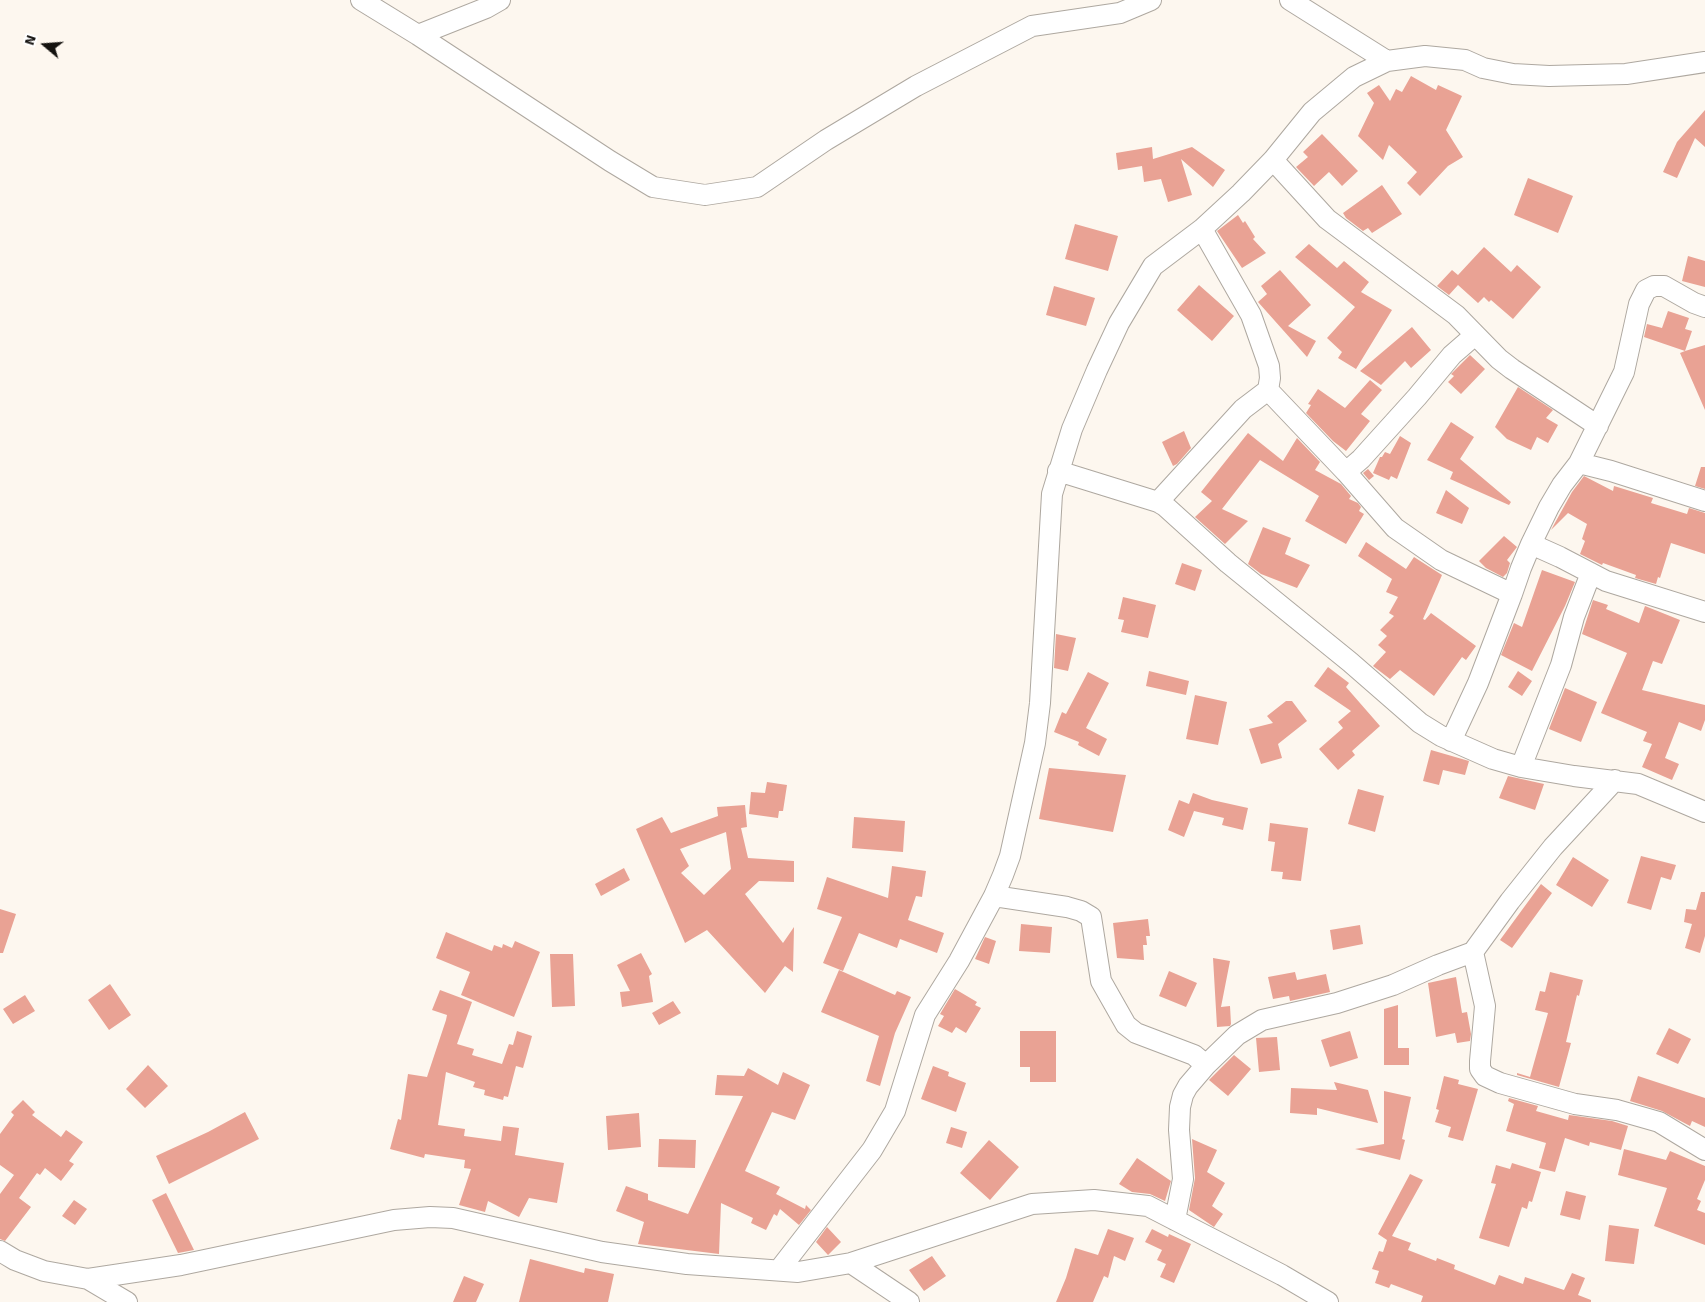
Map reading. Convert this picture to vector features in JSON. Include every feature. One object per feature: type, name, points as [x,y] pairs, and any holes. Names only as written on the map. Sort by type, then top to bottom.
[{"type":"street","points":[[361,0],[418,35],[610,162],[653,187],[705,195],[757,187],[826,140],[916,86],[1032,26],[1120,13],[1151,0]]},
{"type":"street","points":[[418,35],[486,8],[500,0]]},
{"type":"street","points":[[1290,0],[1387,61]]},
{"type":"street","points":[[779,1270],[872,1150],[894,1112],[925,1015],[959,961],[994,896],[1010,856],[1035,743],[1040,703],[1052,494],[1072,429],[1119,323],[1153,266],[1202,229],[1241,193],[1273,160],[1312,112],[1354,77],[1387,61],[1425,56],[1465,60],[1483,68],[1513,74],[1549,76],[1626,74],[1705,62]]},
{"type":"street","points":[[1273,160],[1327,219],[1456,315],[1512,369],[1598,426]]},
{"type":"street","points":[[1158,502],[1243,409],[1268,390],[1270,378],[1269,366],[1251,315],[1202,229]]},
{"type":"street","points":[[1450,741],[1478,683],[1531,544],[1562,485],[1579,463],[1624,372],[1639,304],[1646,290],[1654,286],[1664,286],[1705,307]]},
{"type":"street","points":[[1346,472],[1361,459],[1417,397],[1446,361],[1475,335]]},
{"type":"street","points":[[1268,390],[1346,472],[1395,528],[1441,560],[1512,594]]},
{"type":"street","points":[[1579,463],[1611,471],[1705,501]]},
{"type":"street","points":[[1058,471],[1158,502],[1165,506],[1228,563],[1339,652],[1420,723],[1450,741],[1492,759],[1521,767],[1638,784],[1705,812]]},
{"type":"street","points":[[1531,544],[1606,581],[1705,612]]},
{"type":"street","points":[[1521,767],[1561,665],[1574,617],[1591,573]]},
{"type":"street","points":[[1175,1220],[1183,1179],[1179,1130],[1180,1107],[1188,1086],[1206,1065],[1237,1035],[1262,1020],[1337,1003],[1393,985],[1473,952],[1510,901],[1548,854],[1615,780]]},
{"type":"street","points":[[994,896],[1067,907],[1081,911],[1091,917],[1101,981],[1126,1025],[1136,1033],[1194,1055],[1206,1065]]},
{"type":"street","points":[[1473,952],[1485,1006],[1480,1061],[1480,1069],[1485,1076],[1575,1104],[1617,1110],[1659,1122],[1705,1150]]},
{"type":"street","points":[[0,1251],[44,1271],[88,1279],[181,1265],[394,1220],[430,1217],[453,1218],[602,1252],[687,1264],[798,1272],[851,1263],[1032,1204],[1094,1200],[1148,1206],[1282,1275],[1328,1302]]},
{"type":"street","points":[[851,1263],[908,1302]]},
{"type":"street","points":[[88,1279],[126,1302]]},
{"type":"building","points":[[1411,76],[1436,90],[1438,85],[1462,96],[1446,130],[1463,157],[1448,166],[1420,196],[1407,183],[1417,172],[1389,145],[1383,160],[1358,136],[1374,103],[1367,93],[1379,85],[1390,101],[1396,89],[1402,92]]},
{"type":"building","points":[[1705,110],[1705,147],[1695,138],[1677,178],[1663,172],[1677,142]]},
{"type":"building","points":[[1322,134],[1358,171],[1342,186],[1329,172],[1314,186],[1296,167],[1308,157],[1303,152]]},
{"type":"building","points":[[1152,147],[1153,159],[1192,147],[1225,170],[1213,187],[1181,159],[1192,195],[1168,202],[1161,179],[1144,182],[1142,166],[1118,170],[1116,153]]},
{"type":"building","points":[[1528,178],[1573,196],[1558,233],[1514,215]]},
{"type":"building","points":[[1382,185],[1402,214],[1372,233],[1368,228],[1363,231],[1346,218],[1343,213]]},
{"type":"building","points":[[1238,215],[1243,223],[1245,221],[1255,237],[1253,239],[1266,253],[1242,268],[1217,231]]},
{"type":"building","points":[[1075,224],[1118,236],[1108,271],[1065,259]]},
{"type":"building","points":[[1309,244],[1337,268],[1344,261],[1369,282],[1361,292],[1392,310],[1356,369],[1338,358],[1342,352],[1327,338],[1355,307],[1295,257]]},
{"type":"building","points":[[1484,247],[1511,272],[1517,265],[1541,287],[1513,319],[1491,300],[1489,302],[1484,297],[1478,303],[1458,285],[1449,295],[1437,286],[1452,270],[1458,275]]},
{"type":"building","points":[[1688,256],[1705,261],[1705,287],[1682,281]]},
{"type":"building","points":[[1280,270],[1311,305],[1288,326],[1316,341],[1307,357],[1258,302],[1267,294],[1261,286]]},
{"type":"building","points":[[1199,285],[1234,316],[1212,341],[1177,310]]},
{"type":"building","points":[[1054,286],[1095,298],[1086,326],[1046,315]]},
{"type":"building","points":[[1668,311],[1689,318],[1685,329],[1692,331],[1685,351],[1644,337],[1647,324],[1662,328]]},
{"type":"building","points":[[1412,327],[1431,350],[1411,368],[1405,361],[1381,385],[1360,371]]},
{"type":"building","points":[[1705,345],[1705,410],[1680,353]]},
{"type":"building","points":[[1470,355],[1485,369],[1461,394],[1448,382],[1454,376],[1451,374]]},
{"type":"building","points":[[1370,380],[1382,390],[1361,414],[1370,421],[1346,451],[1333,441],[1306,413],[1311,405],[1308,404],[1318,389],[1345,408]]},
{"type":"building","points":[[1518,387],[1553,410],[1546,418],[1558,425],[1548,443],[1537,437],[1531,450],[1507,439],[1495,427]]},
{"type":"building","points":[[1451,422],[1474,437],[1460,459],[1511,502],[1509,505],[1450,479],[1453,472],[1427,460]]},
{"type":"building","points":[[1184,431],[1191,448],[1173,466],[1162,442]]},
{"type":"building","points":[[1248,433],[1283,461],[1297,438],[1320,462],[1315,470],[1341,484],[1351,496],[1349,499],[1358,503],[1361,507],[1359,511],[1364,514],[1346,544],[1305,521],[1319,496],[1260,460],[1222,509],[1248,521],[1225,544],[1195,517],[1212,501],[1201,492]]},
{"type":"building","points":[[1400,436],[1411,443],[1397,479],[1391,476],[1389,480],[1373,473],[1380,457],[1385,452],[1390,454]]},
{"type":"building","points":[[1701,467],[1705,467],[1705,489],[1695,486]]},
{"type":"building","points":[[1368,469],[1374,476],[1369,480],[1363,473]]},
{"type":"building","points":[[1584,476],[1613,491],[1614,486],[1653,498],[1651,503],[1687,514],[1689,508],[1705,513],[1705,554],[1671,543],[1660,578],[1658,577],[1656,584],[1635,578],[1636,575],[1603,563],[1602,565],[1580,554],[1585,541],[1582,539],[1587,524],[1568,513],[1551,530],[1572,492]]},
{"type":"building","points":[[1446,490],[1469,508],[1462,524],[1436,513]]},
{"type":"building","points":[[1263,527],[1291,538],[1285,554],[1310,565],[1297,588],[1261,574],[1248,564]]},
{"type":"building","points":[[1504,536],[1517,547],[1507,560],[1510,563],[1507,573],[1503,577],[1486,568],[1479,561]]},
{"type":"building","points":[[1366,542],[1406,569],[1414,557],[1442,575],[1423,619],[1425,620],[1431,613],[1476,646],[1466,660],[1462,657],[1434,696],[1400,670],[1390,679],[1373,666],[1386,652],[1378,645],[1387,636],[1380,630],[1394,616],[1389,613],[1398,597],[1386,592],[1392,579],[1358,556]]},
{"type":"building","points":[[1182,563],[1202,570],[1195,591],[1175,584]]},
{"type":"building","points":[[1542,570],[1575,582],[1532,671],[1501,655],[1514,623],[1522,627]]},
{"type":"building","points":[[1123,597],[1156,605],[1148,638],[1121,632],[1124,620],[1118,619]]},
{"type":"building","points":[[1593,600],[1608,605],[1606,609],[1639,623],[1645,606],[1680,620],[1662,664],[1653,661],[1642,690],[1705,705],[1705,720],[1701,731],[1679,722],[1665,758],[1679,764],[1672,780],[1642,767],[1652,744],[1643,741],[1647,732],[1601,713],[1627,653],[1582,634]]},
{"type":"building","points":[[1056,634],[1076,638],[1068,671],[1054,668]]},
{"type":"building","points":[[1328,667],[1349,683],[1346,687],[1380,726],[1352,751],[1355,755],[1338,770],[1319,749],[1343,728],[1338,722],[1351,711],[1314,686]]},
{"type":"building","points":[[1149,671],[1189,681],[1186,695],[1146,686]]},
{"type":"building","points":[[1518,671],[1532,681],[1522,696],[1508,687]]},
{"type":"building","points":[[1088,672],[1109,683],[1086,728],[1107,739],[1099,756],[1078,745],[1079,742],[1054,732],[1062,712],[1066,714]]},
{"type":"building","points":[[1565,688],[1597,702],[1581,742],[1549,729]]},
{"type":"building","points":[[1195,695],[1227,702],[1218,745],[1186,739]]},
{"type":"building","points":[[1286,701],[1292,701],[1307,721],[1278,744],[1282,758],[1261,764],[1249,729],[1273,723],[1267,716]]},
{"type":"building","points":[[1431,750],[1469,761],[1465,775],[1443,770],[1439,785],[1423,781]]},
{"type":"building","points":[[1049,768],[1126,775],[1113,832],[1039,819]]},
{"type":"building","points":[[1508,776],[1544,784],[1535,810],[1499,798]]},
{"type":"building","points":[[767,782],[787,785],[783,811],[779,811],[778,818],[749,814],[751,792],[765,793]]},
{"type":"building","points":[[1358,789],[1384,796],[1375,832],[1348,824]]},
{"type":"building","points":[[1193,793],[1212,800],[1248,808],[1243,830],[1222,825],[1224,818],[1194,811],[1184,837],[1168,830],[1179,800],[1189,804]]},
{"type":"building","points":[[745,805],[747,827],[741,828],[748,858],[794,861],[794,882],[759,881],[745,894],[783,943],[794,927],[793,972],[785,966],[765,993],[707,930],[685,943],[636,829],[662,817],[671,833],[718,816],[717,807]],"holes":[[[726,832],[731,869],[704,895],[681,873],[689,866],[680,849]]]},
{"type":"building","points":[[854,817],[905,821],[903,852],[852,848]]},
{"type":"building","points":[[1270,823],[1308,828],[1301,881],[1282,879],[1283,872],[1271,871],[1275,842],[1268,841]]},
{"type":"building","points":[[1641,856],[1676,865],[1671,880],[1661,877],[1651,910],[1627,903]]},
{"type":"building","points":[[1573,857],[1609,880],[1592,907],[1556,885]]},
{"type":"building","points":[[892,866],[926,871],[922,897],[916,896],[908,920],[944,933],[937,953],[900,939],[897,948],[859,933],[843,971],[823,963],[842,917],[817,909],[827,877],[888,898]]},
{"type":"building","points":[[624,868],[630,880],[601,896],[595,884]]},
{"type":"building","points":[[1541,884],[1552,893],[1512,948],[1500,940]]},
{"type":"building","points":[[1701,892],[1705,892],[1705,936],[1700,953],[1685,948],[1692,924],[1684,922],[1686,909],[1696,910]]},
{"type":"building","points":[[0,909],[16,914],[3,953],[0,953]]},
{"type":"building","points":[[1148,919],[1150,936],[1146,936],[1147,945],[1143,945],[1144,960],[1117,958],[1113,923]]},
{"type":"building","points":[[1021,924],[1052,927],[1050,953],[1019,951]]},
{"type":"building","points":[[1360,925],[1363,944],[1333,950],[1330,930]]},
{"type":"building","points":[[446,932],[492,951],[494,945],[502,948],[503,944],[512,948],[515,941],[540,952],[514,1017],[461,995],[470,972],[436,958]]},
{"type":"building","points":[[985,937],[996,941],[989,964],[975,959]]},
{"type":"building","points":[[641,953],[652,974],[649,976],[653,1002],[622,1007],[620,992],[630,991],[617,965]]},
{"type":"building","points":[[550,954],[573,954],[575,1006],[552,1007]]},
{"type":"building","points":[[1213,958],[1230,961],[1221,1007],[1230,1006],[1230,1026],[1217,1027]]},
{"type":"building","points":[[839,970],[895,995],[897,991],[911,997],[895,1033],[880,1086],[866,1081],[879,1036],[821,1012]]},
{"type":"building","points":[[1169,971],[1197,983],[1186,1007],[1159,996]]},
{"type":"building","points":[[1295,972],[1297,980],[1326,974],[1330,992],[1290,1001],[1289,996],[1273,999],[1268,977]]},
{"type":"building","points":[[1550,972],[1583,980],[1579,996],[1577,995],[1566,1042],[1571,1043],[1559,1087],[1517,1075],[1517,1073],[1530,1077],[1548,1013],[1535,1010],[1540,991],[1545,992]]},
{"type":"building","points":[[1456,977],[1462,1013],[1467,1012],[1471,1034],[1470,1041],[1457,1043],[1455,1033],[1436,1037],[1428,983]]},
{"type":"building","points":[[110,984],[131,1015],[109,1030],[88,1000]]},
{"type":"building","points":[[955,989],[977,1002],[975,1005],[981,1008],[966,1033],[956,1027],[952,1033],[938,1026],[944,1016],[940,1014]]},
{"type":"building","points":[[440,990],[472,1002],[457,1044],[474,1049],[472,1055],[502,1064],[509,1044],[513,1045],[517,1031],[532,1036],[523,1068],[516,1066],[508,1097],[504,1096],[503,1100],[484,1095],[485,1090],[473,1087],[475,1082],[446,1072],[438,1125],[465,1129],[464,1136],[501,1141],[503,1126],[519,1128],[515,1155],[564,1163],[557,1203],[529,1198],[519,1217],[488,1201],[485,1212],[459,1205],[471,1169],[464,1168],[465,1160],[425,1154],[424,1158],[390,1149],[398,1119],[401,1120],[408,1074],[427,1077],[446,1020],[447,1015],[432,1010]]},
{"type":"building","points":[[25,995],[35,1011],[13,1024],[3,1009]]},
{"type":"building","points":[[673,1001],[681,1013],[659,1025],[652,1013]]},
{"type":"building","points":[[1398,1005],[1398,1048],[1409,1048],[1409,1065],[1384,1065],[1384,1009]]},
{"type":"building","points":[[1669,1028],[1691,1039],[1678,1064],[1656,1054]]},
{"type":"building","points":[[1020,1031],[1056,1031],[1056,1082],[1030,1082],[1030,1067],[1020,1067]]},
{"type":"building","points":[[1350,1031],[1358,1058],[1330,1067],[1321,1040]]},
{"type":"building","points":[[1277,1037],[1280,1070],[1259,1072],[1256,1038]]},
{"type":"building","points":[[1234,1055],[1251,1069],[1228,1096],[1209,1080]]},
{"type":"building","points":[[148,1065],[168,1086],[145,1108],[126,1089]]},
{"type":"building","points":[[933,1066],[949,1072],[948,1076],[966,1083],[956,1112],[921,1099]]},
{"type":"building","points":[[748,1068],[778,1085],[783,1072],[810,1085],[795,1120],[772,1112],[745,1171],[780,1187],[776,1194],[805,1209],[806,1205],[811,1210],[799,1225],[780,1209],[777,1216],[774,1214],[766,1230],[751,1223],[753,1218],[721,1203],[719,1254],[638,1244],[644,1222],[616,1211],[626,1186],[648,1194],[648,1200],[688,1214],[743,1096],[715,1095],[717,1075],[744,1076]]},
{"type":"building","points":[[1444,1076],[1459,1080],[1458,1084],[1478,1089],[1463,1141],[1448,1137],[1451,1127],[1435,1122],[1439,1110],[1436,1109]]},
{"type":"building","points":[[1638,1076],[1705,1098],[1705,1127],[1692,1121],[1690,1126],[1662,1111],[1630,1101]]},
{"type":"building","points":[[1334,1082],[1368,1090],[1378,1123],[1317,1108],[1317,1115],[1290,1113],[1291,1088],[1337,1090]]},
{"type":"building","points":[[1384,1091],[1411,1097],[1402,1139],[1405,1140],[1400,1160],[1355,1149],[1384,1144]]},
{"type":"building","points":[[1509,1098],[1538,1106],[1536,1111],[1568,1120],[1569,1115],[1612,1121],[1628,1126],[1621,1150],[1590,1142],[1589,1146],[1565,1138],[1555,1172],[1539,1168],[1546,1143],[1506,1131],[1514,1104],[1508,1101]]},
{"type":"building","points":[[23,1100],[35,1112],[32,1115],[61,1137],[66,1130],[83,1142],[69,1161],[74,1164],[61,1181],[45,1168],[40,1175],[37,1173],[19,1198],[31,1207],[5,1241],[0,1239],[0,1194],[14,1175],[0,1165],[0,1134],[14,1115],[11,1112]]},
{"type":"building","points":[[245,1112],[259,1139],[169,1184],[156,1156],[208,1132]]},
{"type":"building","points":[[639,1113],[641,1147],[608,1150],[606,1116]]},
{"type":"building","points":[[951,1127],[967,1132],[962,1148],[946,1143]]},
{"type":"building","points":[[659,1139],[696,1140],[695,1168],[658,1167]]},
{"type":"building","points":[[1192,1139],[1217,1150],[1207,1172],[1225,1183],[1212,1206],[1223,1214],[1214,1227],[1189,1210],[1195,1178]]},
{"type":"building","points":[[989,1140],[1019,1167],[990,1200],[960,1173]]},
{"type":"building","points":[[1624,1149],[1666,1160],[1670,1151],[1705,1166],[1705,1180],[1697,1199],[1701,1201],[1697,1210],[1705,1213],[1705,1245],[1654,1226],[1667,1188],[1618,1175]]},
{"type":"building","points":[[1137,1158],[1171,1181],[1165,1201],[1150,1194],[1132,1192],[1119,1184]]},
{"type":"building","points":[[1512,1163],[1541,1172],[1532,1202],[1529,1201],[1527,1209],[1522,1207],[1509,1247],[1479,1238],[1496,1184],[1491,1183],[1496,1165],[1510,1169]]},
{"type":"building","points":[[1410,1174],[1423,1180],[1392,1236],[1411,1243],[1408,1250],[1436,1261],[1437,1258],[1455,1265],[1454,1269],[1495,1285],[1499,1275],[1523,1284],[1525,1277],[1564,1290],[1572,1273],[1585,1278],[1578,1295],[1591,1300],[1591,1302],[1421,1302],[1423,1296],[1391,1284],[1389,1288],[1375,1283],[1379,1271],[1372,1269],[1379,1251],[1383,1252],[1387,1240],[1378,1234]]},
{"type":"building","points":[[1566,1191],[1586,1196],[1580,1220],[1560,1215]]},
{"type":"building","points":[[166,1193],[194,1250],[178,1253],[152,1200]]},
{"type":"building","points":[[74,1200],[87,1209],[75,1225],[62,1216]]},
{"type":"building","points":[[1609,1225],[1639,1229],[1634,1264],[1605,1261]]},
{"type":"building","points":[[827,1227],[841,1242],[828,1255],[816,1242]]},
{"type":"building","points":[[1108,1229],[1134,1238],[1125,1261],[1114,1256],[1108,1278],[1104,1276],[1093,1302],[1056,1302],[1075,1248],[1098,1255]]},
{"type":"building","points":[[1152,1229],[1168,1237],[1169,1234],[1191,1244],[1174,1283],[1160,1277],[1166,1264],[1157,1260],[1162,1250],[1145,1242]]},
{"type":"building","points":[[932,1256],[946,1276],[924,1291],[909,1270]]},
{"type":"building","points":[[530,1259],[584,1273],[585,1268],[614,1274],[608,1302],[519,1302]]},
{"type":"building","points":[[464,1276],[484,1284],[476,1302],[453,1302]]}]
